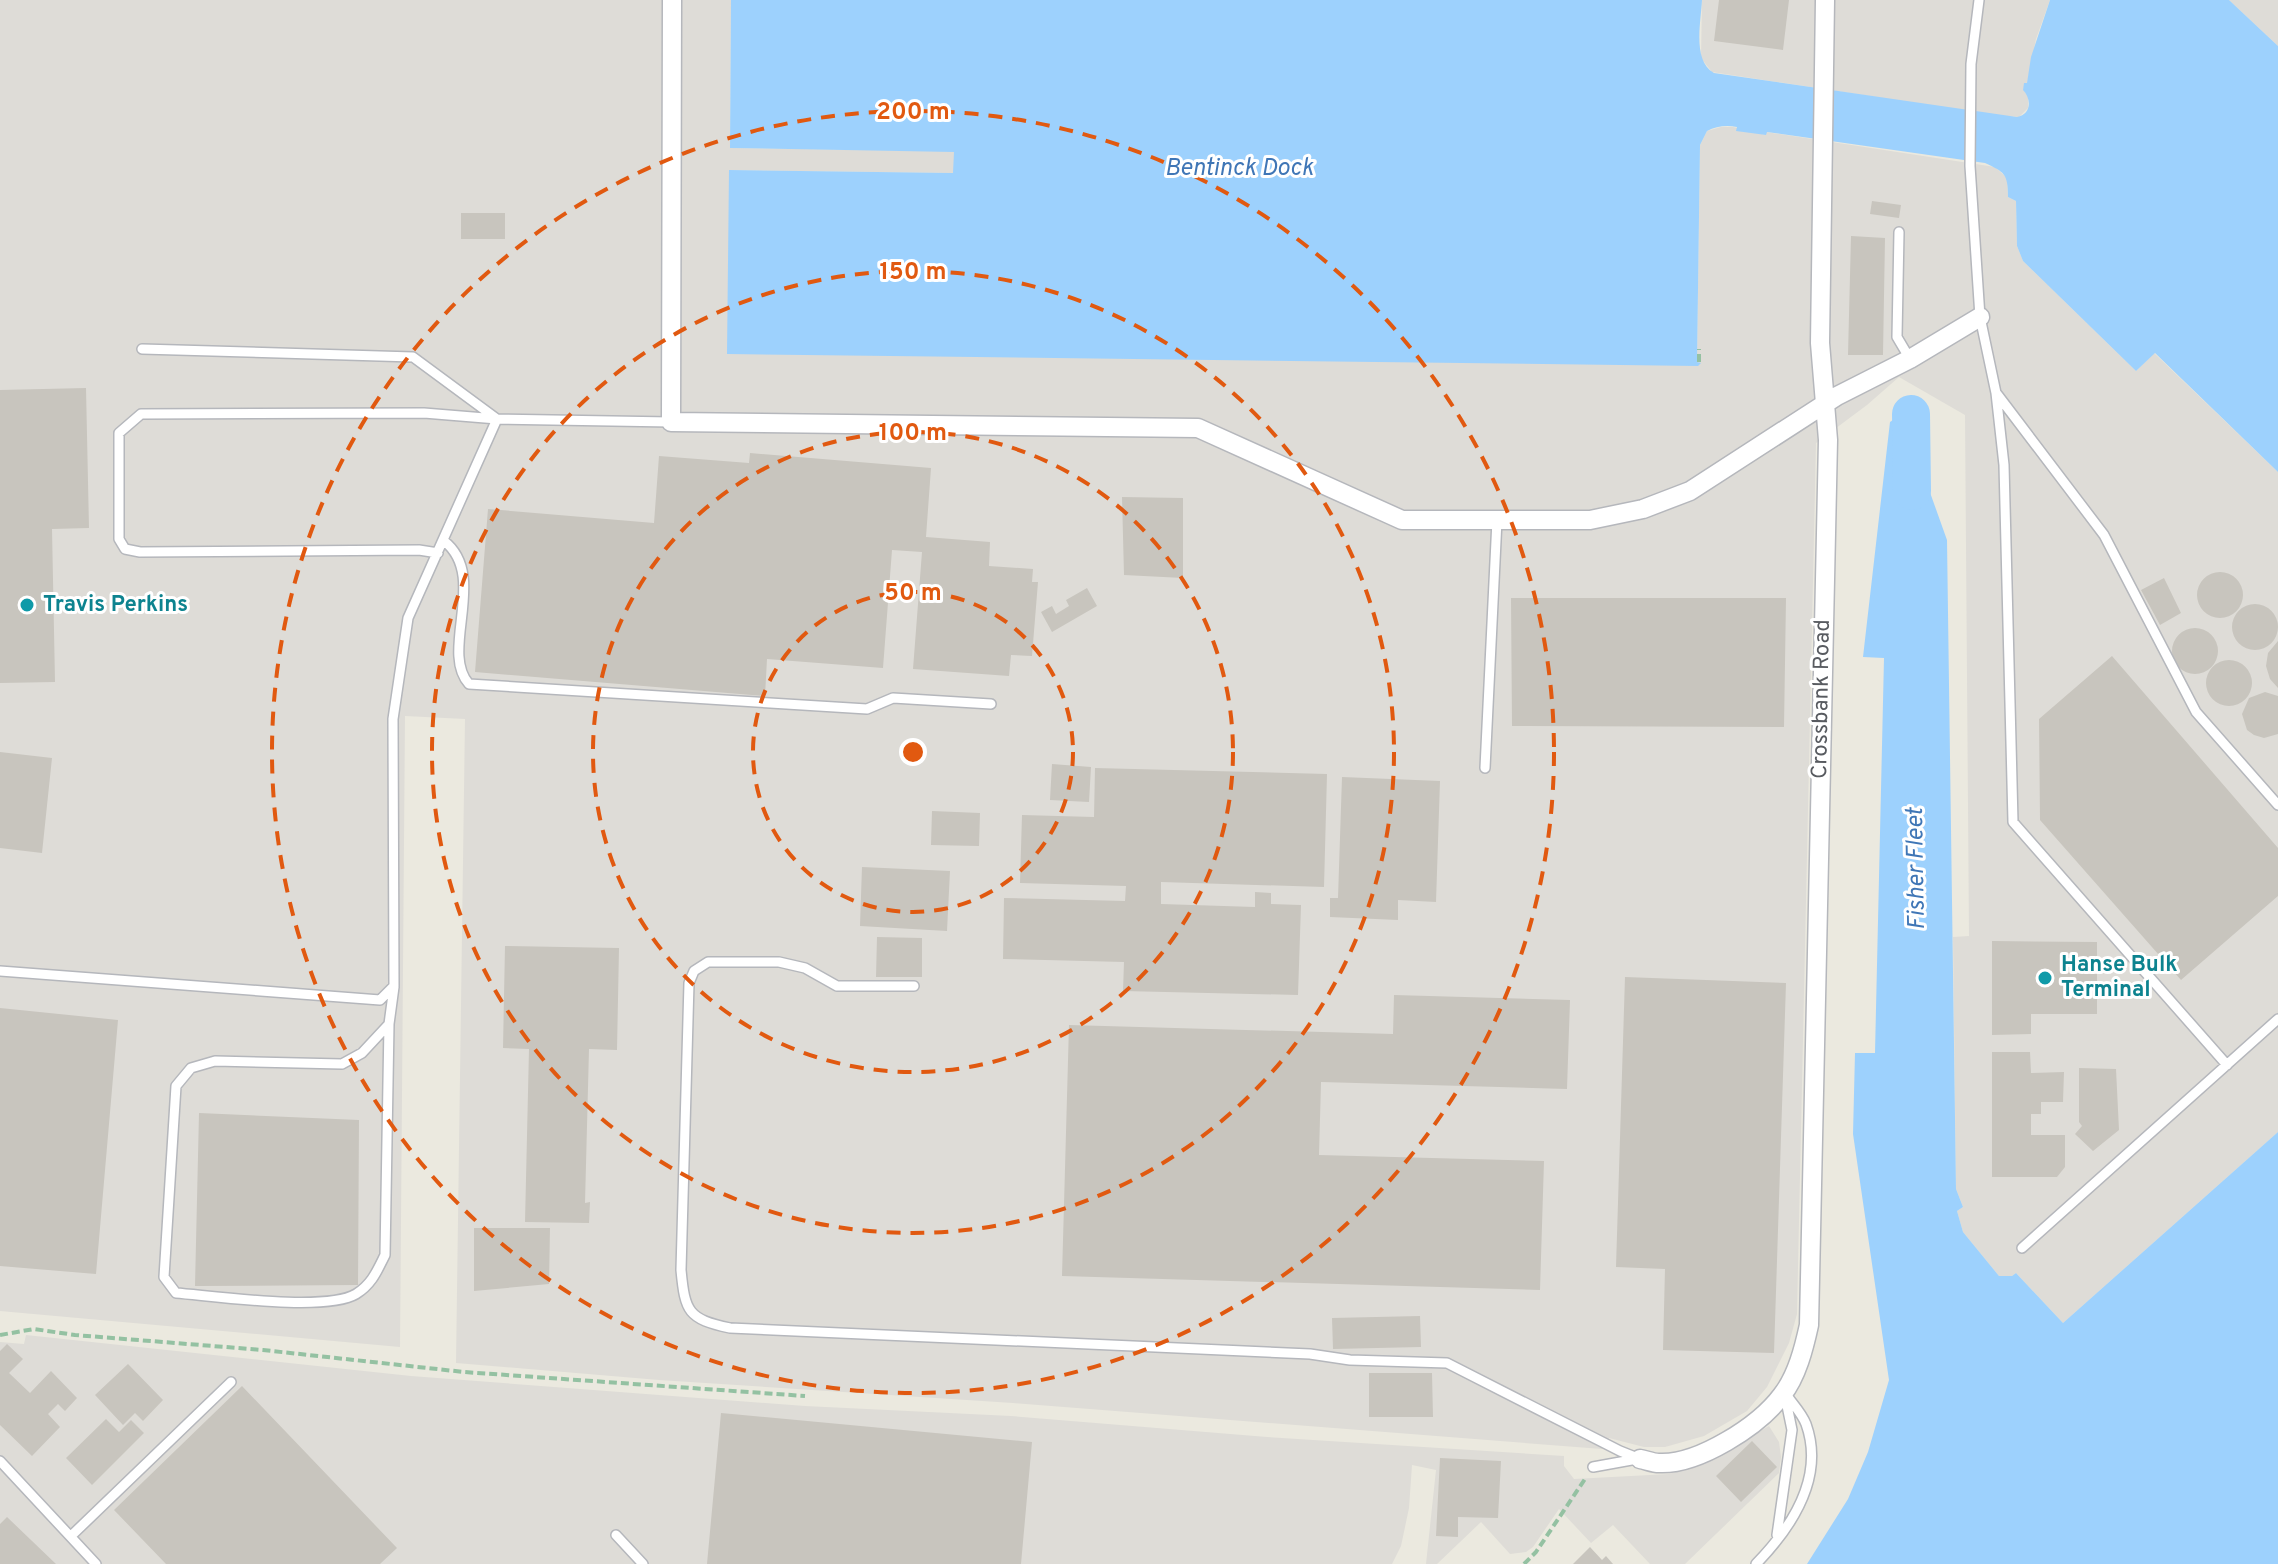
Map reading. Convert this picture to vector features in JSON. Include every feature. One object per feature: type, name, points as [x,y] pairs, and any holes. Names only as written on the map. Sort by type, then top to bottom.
[{"type":"street","points":[[672,0],[671,422],[1198,428],[1402,520],[1590,520],[1643,509],[1690,491],[1824,404],[1910,359],[1980,317]]},
{"type":"street","name":"Crossbank Road","points":[[1640,1459],[1659,1463],[1692,1458],[1747,1427],[1769,1410],[1785,1393],[1804,1349],[1809,1325],[1828,440],[1820,343],[1825,0]]},
{"type":"lane","points":[[1979,0],[1971,64],[1970,166],[1980,317],[1996,393],[2004,465],[2013,822],[2227,1065]]},
{"type":"lane","points":[[1899,232],[1897,337],[1910,359]]},
{"type":"lane","points":[[142,349],[413,357],[497,419]]},
{"type":"lane","points":[[1996,393],[2104,535],[2196,712],[2278,805]]},
{"type":"lane","points":[[438,553],[419,550],[140,552],[125,549],[119,539],[119,433],[141,414],[424,413],[497,419],[671,422]]},
{"type":"lane","points":[[389,1024],[362,1053],[342,1064],[215,1061],[191,1068],[176,1086],[164,1277],[176,1293],[313,1302],[353,1296],[372,1282],[385,1255],[389,1024],[394,986],[393,719],[408,618],[497,419]]},
{"type":"lane","points":[[1485,768],[1497,519]]},
{"type":"lane","points":[[444,541],[460,559],[463,575],[460,663],[463,678],[469,684],[867,709],[893,698],[991,704]]},
{"type":"lane","points":[[914,986],[837,986],[805,968],[779,962],[708,962],[694,971],[689,983],[681,1270],[684,1299],[692,1313],[705,1323],[730,1328],[1046,1341],[1447,1363],[1640,1459]]},
{"type":"lane","points":[[0,971],[380,1000],[394,986]]},
{"type":"lane","points":[[2022,1248],[2278,1019]]},
{"type":"lane","points":[[71,1536],[231,1382]]},
{"type":"lane","points":[[1756,1564],[1803,1499],[1811,1474],[1811,1448],[1805,1422],[1785,1393]]},
{"type":"lane","points":[[1777,1539],[1792,1430],[1785,1393]]},
{"type":"lane","points":[[1593,1467],[1640,1459]]},
{"type":"lane","points":[[0,1461],[96,1564]]},
{"type":"lane","points":[[616,1535],[643,1564]]},
{"type":"path","points":[[1699,349],[1699,362]]},
{"type":"path","points":[[0,1335],[34,1329],[464,1372],[805,1396]]},
{"type":"path","points":[[1524,1564],[1536,1552],[1593,1467]]},
{"type":"shaded area","points":[[0,0],[731,0],[730,148],[954,151],[954,173],[729,170],[1697,362],[1700,145],[1707,131],[1733,127],[1766,135],[1766,132],[1995,167],[2007,178],[2008,197],[2016,201],[2017,246],[2023,261],[2136,371],[2154,353],[2278,472],[2278,1132],[2063,1323],[2016,1273],[1999,1276],[1963,1232],[1957,1211],[1963,1207],[1956,1189],[1953,937],[1969,936],[1965,415],[1899,377],[1816,443],[1797,1314],[1789,1343],[1767,1387],[1747,1411],[1704,1436],[1665,1447],[1644,1447],[1609,1438],[1602,1449],[456,1363],[465,719],[405,716],[400,1347],[0,1311]]},
{"type":"shaded area","points":[[1702,0],[2050,0],[2023,89],[2028,96],[2028,108],[2019,117],[1712,72],[1701,58]]},
{"type":"shaded area","points":[[2229,0],[2278,0],[2278,46]]},
{"type":"shaded area","points":[[26,1335],[411,1376],[805,1406],[1011,1416],[1267,1437],[1564,1456],[1564,1466],[1574,1479],[1669,1474],[1700,1465],[1769,1426],[1779,1442],[1781,1457],[1779,1473],[1685,1564],[1650,1564],[1613,1525],[1591,1543],[1559,1509],[1533,1547],[1526,1552],[1510,1554],[1481,1522],[1437,1564],[1426,1564],[1436,1470],[1412,1465],[1409,1508],[1401,1546],[1392,1564],[0,1564],[0,1342],[24,1344]]},
{"type":"water","name":"Bentinck Dock","points":[[731,0],[1702,0],[1700,50],[1707,67],[1714,73],[2017,117],[2022,116],[2029,106],[2023,90],[2024,83],[2027,83],[2031,57],[2050,0],[2229,0],[2278,46],[2278,472],[2155,353],[2136,371],[2023,261],[2017,246],[2016,201],[2008,197],[2006,178],[1997,169],[1985,163],[1767,132],[1766,135],[1736,131],[1737,127],[1729,126],[1707,131],[1700,145],[1697,362],[1701,363],[1698,366],[727,354],[729,170],[953,173],[954,152],[730,148]]},
{"type":"water","points":[[1902,414],[1947,540],[1956,1189],[1963,1207],[1957,1211],[1963,1232],[1999,1276],[2016,1273],[2063,1323],[2278,1132],[2278,1564],[1807,1564],[1848,1499],[1868,1452],[1889,1380],[1853,1134],[1855,1053],[1875,1053],[1884,658],[1863,657],[1890,422]]},
{"type":"building","points":[[1719,0],[1789,0],[1783,50],[1714,41]]},
{"type":"building","points":[[1872,201],[1901,205],[1899,218],[1870,214]]},
{"type":"building","points":[[461,213],[505,213],[505,239],[461,239]]},
{"type":"building","points":[[1851,236],[1885,238],[1883,355],[1848,355]]},
{"type":"building","name":"Travis Perkins","points":[[86,388],[89,528],[52,529],[55,682],[0,683],[0,390]]},
{"type":"building","points":[[750,453],[931,468],[926,537],[990,542],[989,566],[1033,569],[1032,582],[1038,582],[1032,656],[1011,655],[1009,676],[913,669],[922,552],[892,550],[883,668],[767,659],[765,696],[475,672],[488,509],[654,523],[659,456],[749,463]]},
{"type":"building","points":[[1122,497],[1183,498],[1183,578],[1124,575]]},
{"type":"building","points":[[2220,572],[2236,579],[2243,595],[2236,611],[2220,618],[2204,611],[2197,595],[2204,579]]},
{"type":"building","points":[[2164,578],[2181,613],[2160,625],[2141,590]]},
{"type":"building","points":[[1087,588],[1097,606],[1052,632],[1041,612],[1052,606],[1056,614],[1069,606],[1066,600]]},
{"type":"building","points":[[1511,598],[1786,598],[1784,727],[1512,726]]},
{"type":"building","points":[[2255,604],[2271,611],[2278,627],[2271,643],[2255,650],[2239,643],[2232,627],[2239,611]]},
{"type":"building","points":[[2195,628],[2211,635],[2218,651],[2211,667],[2195,674],[2179,667],[2172,651],[2179,635]]},
{"type":"building","points":[[2278,641],[2278,688],[2270,679],[2266,666],[2268,653]]},
{"type":"building","points":[[2112,656],[2278,848],[2278,896],[2181,980],[2040,820],[2039,719]]},
{"type":"building","points":[[2229,660],[2245,667],[2252,683],[2245,699],[2229,706],[2213,699],[2206,683],[2213,667]]},
{"type":"building","points":[[2265,692],[2278,696],[2278,734],[2264,738],[2247,730],[2242,714],[2249,698]]},
{"type":"building","points":[[0,752],[52,758],[42,853],[0,848]]},
{"type":"building","points":[[1052,764],[1091,767],[1089,802],[1050,800]]},
{"type":"building","points":[[1095,768],[1327,774],[1324,887],[1161,882],[1161,904],[1255,907],[1255,892],[1271,893],[1271,904],[1301,905],[1298,995],[1123,991],[1124,962],[1003,959],[1004,898],[1125,901],[1126,886],[1020,883],[1022,815],[1094,817]]},
{"type":"building","points":[[1342,777],[1440,781],[1436,902],[1398,900],[1398,920],[1330,917],[1330,898],[1338,898]]},
{"type":"building","points":[[932,811],[980,813],[979,846],[931,845]]},
{"type":"building","points":[[862,867],[950,871],[947,931],[860,926]]},
{"type":"building","points":[[877,937],[922,938],[922,977],[876,977]]},
{"type":"building","name":"Hanse Bulk Terminal","points":[[1992,941],[2097,942],[2097,1014],[2031,1014],[2031,1034],[1992,1035]]},
{"type":"building","points":[[505,946],[619,948],[617,1050],[589,1049],[585,1203],[590,1202],[589,1223],[525,1222],[529,1049],[503,1048]]},
{"type":"building","points":[[1625,977],[1786,983],[1774,1353],[1663,1350],[1665,1269],[1616,1267]]},
{"type":"building","points":[[1394,995],[1570,1000],[1567,1089],[1321,1082],[1319,1155],[1544,1161],[1540,1290],[1062,1276],[1069,1025],[1393,1034]]},
{"type":"building","points":[[0,1008],[118,1020],[96,1274],[0,1266]]},
{"type":"building","points":[[1992,1052],[2030,1052],[2031,1073],[2064,1072],[2063,1102],[2041,1102],[2041,1114],[2031,1114],[2031,1135],[2065,1135],[2065,1167],[2057,1177],[1992,1177]]},
{"type":"building","points":[[2079,1068],[2116,1069],[2119,1130],[2093,1151],[2075,1134],[2082,1126],[2079,1122]]},
{"type":"building","points":[[199,1113],[359,1120],[358,1285],[195,1286]]},
{"type":"building","points":[[474,1228],[550,1228],[549,1284],[474,1291]]},
{"type":"building","points":[[1420,1316],[1421,1347],[1333,1349],[1332,1318]]},
{"type":"building","points":[[7,1344],[23,1359],[9,1373],[30,1393],[51,1371],[77,1398],[65,1411],[58,1404],[48,1414],[60,1427],[32,1456],[0,1425],[0,1351]]},
{"type":"building","points":[[128,1364],[163,1400],[143,1421],[135,1413],[123,1425],[95,1395]]},
{"type":"building","points":[[1369,1373],[1432,1373],[1433,1417],[1369,1417]]},
{"type":"building","points":[[242,1386],[397,1548],[380,1564],[166,1564],[114,1510]]},
{"type":"building","points":[[721,1413],[1032,1442],[1021,1564],[707,1564]]},
{"type":"building","points":[[106,1419],[119,1432],[131,1420],[144,1433],[92,1485],[66,1458]]},
{"type":"building","points":[[1752,1441],[1777,1467],[1741,1502],[1716,1476]]},
{"type":"building","points":[[1440,1458],[1501,1461],[1498,1518],[1458,1517],[1458,1537],[1436,1536]]},
{"type":"building","points":[[7,1517],[56,1564],[0,1564],[0,1524]]},
{"type":"building","points":[[1590,1547],[1602,1560],[1606,1556],[1613,1564],[1573,1564]]},
{"type":"waterway","name":"Fisher Fleet","points":[[1911,414],[1912,491]]},
{"type":"place","name":"Travis Perkins","points":[[27,605]]},
{"type":"place","name":"Hanse Bulk Terminal","points":[[2045,978]]}]
